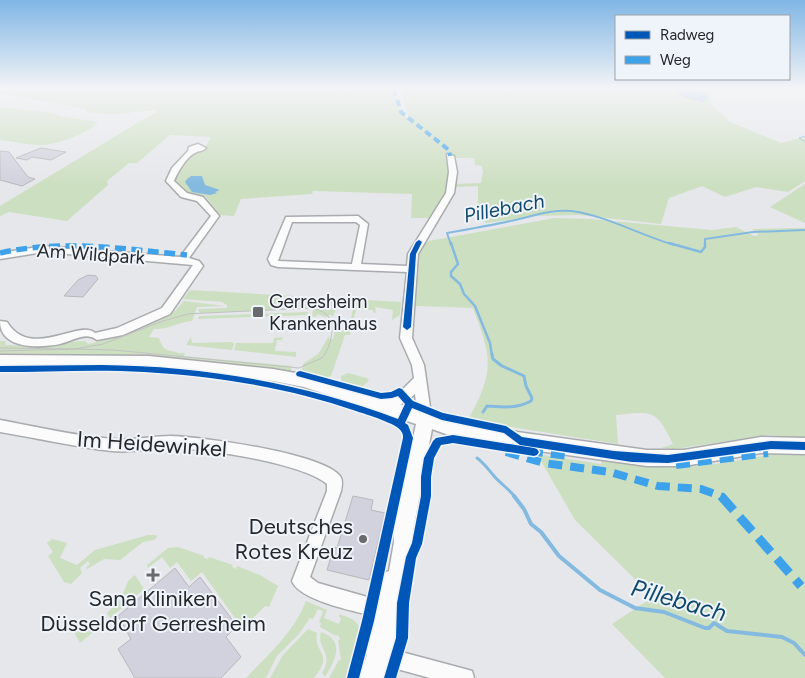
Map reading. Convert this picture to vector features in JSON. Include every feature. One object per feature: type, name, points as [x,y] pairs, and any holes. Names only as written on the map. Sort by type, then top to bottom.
[{"type":"main road","points":[[0,361],[141,362],[229,371],[298,386],[321,387],[425,421],[489,436],[647,458],[684,458],[761,446],[805,446]]},
{"type":"main road","points":[[376,667],[390,634],[387,610],[405,542],[404,531],[425,421]]},
{"type":"street","points":[[0,324],[14,337],[34,342],[60,340],[85,332],[93,335],[119,332],[166,311],[198,266],[196,262],[183,260],[215,218],[213,212],[200,199],[184,196],[170,181],[175,170],[192,150]]},
{"type":"street","points":[[425,421],[418,366],[406,338],[413,254],[450,193],[453,172],[450,156]]},
{"type":"street","points":[[356,267],[364,224],[358,219],[292,218],[288,221],[273,259],[274,263],[278,264],[356,267],[413,269]]},
{"type":"street","name":"Am Wildpark","points":[[0,256],[44,249],[183,260]]},
{"type":"street","points":[[380,405],[394,402],[404,397],[415,388],[419,380]]},
{"type":"street","name":"Im Heidewinkel","points":[[0,426],[106,445],[130,446],[169,442],[195,443],[287,461],[329,475],[335,481],[334,491],[300,582],[314,590],[387,610]]},
{"type":"street","points":[[376,667],[465,678]]},
{"type":"green space","points":[[0,121],[98,122],[71,138],[46,145],[0,140]]},
{"type":"green space","points":[[141,121],[729,121],[781,143],[805,137],[805,181],[788,192],[756,187],[725,197],[702,186],[669,198],[661,224],[579,215],[536,216],[486,223],[478,213],[478,186],[454,187],[455,184],[481,183],[482,166],[475,165],[474,158],[450,158],[449,192],[431,218],[411,218],[412,194],[313,191],[312,194],[241,199],[234,216],[220,215],[205,196],[188,194],[175,180],[192,153],[205,148],[211,137],[170,135],[137,163],[129,163],[107,181],[108,185],[67,221],[9,212],[0,216],[0,206]]},
{"type":"green space","points":[[805,184],[805,223],[770,207]]},
{"type":"green space","points":[[555,218],[590,219],[712,230],[736,227],[754,236],[759,235],[752,229],[805,228],[805,438],[768,435],[674,449],[661,448],[673,444],[657,418],[646,413],[616,415],[618,444],[468,420],[483,389],[486,376],[488,364],[484,340],[473,308],[416,306],[414,269],[418,252],[429,241]]},
{"type":"green space","points":[[190,290],[401,302],[400,315],[392,320],[393,310],[375,307],[376,313],[373,310],[356,309],[354,318],[351,318],[353,308],[336,308],[333,317],[331,315],[325,317],[318,314],[316,317],[312,316],[313,310],[307,309],[200,313],[198,309],[227,308],[227,305],[222,302],[183,299]]},
{"type":"green space","points":[[184,301],[224,306],[197,307],[192,321],[154,329],[149,337],[159,338],[162,345],[169,351],[185,353],[184,356],[292,366],[290,375],[0,357],[0,341],[5,341],[6,345],[60,346],[66,342],[85,341],[88,344],[120,334],[170,310],[175,311]]},
{"type":"green space","points":[[308,312],[307,315],[198,319],[199,316]]},
{"type":"green space","points":[[351,330],[350,335],[345,335],[331,376],[326,378],[302,371],[303,364],[318,354],[329,336],[329,339],[333,339],[335,331]]},
{"type":"green space","points":[[191,337],[192,343],[232,342],[234,344],[232,350],[186,345]]},
{"type":"green space","points":[[283,337],[282,340],[277,340],[275,351],[296,352],[296,357],[234,350],[236,343],[273,343],[274,338]]},
{"type":"green space","points":[[348,373],[367,378],[369,381],[361,387],[341,381],[341,376]]},
{"type":"green space","points":[[537,454],[601,464],[601,460],[679,467],[718,464],[779,454],[805,454],[805,678],[665,678],[612,624],[653,597],[575,520]]},
{"type":"green space","points":[[148,535],[156,535],[157,537],[154,540],[143,542],[120,560],[104,559],[87,569],[86,567],[90,564],[88,561],[80,568],[82,573],[71,584],[64,582],[48,556],[53,552],[47,543],[52,539],[67,543],[60,558],[77,565],[95,550]]},
{"type":"green space","points":[[178,547],[204,556],[204,558],[208,559],[209,557],[233,565],[232,567],[236,569],[237,566],[260,575],[278,586],[269,607],[265,606],[241,630],[240,625],[202,572],[191,581],[177,562],[170,568],[162,557],[148,568],[147,565],[168,548]]},
{"type":"green space","points":[[135,575],[144,589],[110,618],[107,613],[121,599],[128,581]]},
{"type":"green space","points":[[306,601],[327,610],[324,618],[339,624],[341,618],[339,614],[352,619],[359,626],[360,630],[348,678],[329,678],[339,660],[341,660],[338,641],[340,639],[338,635],[336,636],[320,627],[321,623],[319,622],[323,611],[318,609],[313,619],[310,618],[299,634],[277,656],[266,678],[246,678],[288,633]]},
{"type":"green space","points":[[103,620],[104,623],[80,643],[74,632],[83,624]]},
{"type":"green space","points":[[308,629],[317,633],[318,645],[323,658],[323,663],[314,678],[270,678],[283,655]]},
{"type":"green space","points":[[321,632],[329,636],[336,646],[335,658],[325,677],[322,673],[327,661],[321,643]]},
{"type":"water","points":[[191,176],[202,176],[205,185],[220,190],[210,195],[192,192],[185,182]]},
{"type":"building","points":[[41,148],[66,152],[51,160],[32,157],[27,160],[16,158]]},
{"type":"building","points":[[0,151],[9,152],[28,177],[35,179],[22,186],[0,180]]},
{"type":"building","points":[[88,275],[96,276],[98,279],[83,297],[64,296],[78,280]]},
{"type":"building","name":"Deutsches Rotes Kreuz","points":[[353,496],[373,500],[371,510],[385,513],[369,580],[327,570],[334,547],[337,548]]},
{"type":"building","points":[[175,568],[189,587],[200,577],[237,626],[226,637],[241,657],[221,678],[135,678],[118,649],[131,639],[118,616]]},
{"type":"waterway","name":"Pillebach","points":[[805,136],[799,138],[805,142]]},
{"type":"waterway","name":"Pillebach","points":[[451,245],[447,233],[557,211],[585,213],[674,245]]},
{"type":"waterway","name":"Pillebach","points":[[669,243],[701,252],[705,247],[705,239],[753,232],[805,230]]},
{"type":"waterway","name":"Pillebach","points":[[451,243],[458,264],[451,272],[451,276],[460,284],[464,294],[475,306],[490,343],[492,356]]},
{"type":"waterway","name":"Pillebach","points":[[483,412],[487,406],[515,406],[525,404],[531,401],[532,398],[526,386],[524,376],[502,366],[493,359],[492,354]]},
{"type":"waterway","name":"Pillebach","points":[[477,458],[515,497]]},
{"type":"waterway","name":"Pillebach","points":[[514,496],[524,509],[531,524],[541,532],[559,556],[600,590],[635,608],[664,612],[705,628],[709,628],[714,623],[727,631],[782,637],[794,643],[805,655]]},
{"type":"tram line","points":[[312,308],[324,312],[332,325],[328,349],[322,358],[299,368],[114,350],[75,349],[103,344],[163,321],[188,314],[312,308]]},
{"type":"tram line","points":[[0,348],[75,349]]},
{"type":"tram line","points":[[0,351],[75,349]]},
{"type":"marked path","points":[[412,121],[449,150],[450,156]]},
{"type":"marked path","points":[[0,253],[45,245],[69,245],[187,255]]},
{"type":"marked path","points":[[529,451],[569,456]]},
{"type":"marked path","points":[[506,452],[531,461],[610,472],[658,486],[695,488],[716,493],[724,498],[801,586]]},
{"type":"marked path","points":[[676,465],[768,453]]},
{"type":"cycle path","points":[[407,327],[413,254],[419,242]]},
{"type":"cycle path","points":[[0,369],[143,369],[224,377],[314,395],[343,403],[400,424]]},
{"type":"cycle path","points":[[300,374],[381,396],[392,395],[399,391],[410,403]]},
{"type":"cycle path","points":[[353,678],[368,621],[408,438],[405,428],[400,424],[410,403],[442,416],[506,430],[520,441],[594,453],[668,459],[771,445],[805,446]]},
{"type":"cycle path","points":[[390,678],[402,638],[403,603],[411,557],[417,544],[426,496],[429,458],[436,444],[439,441],[453,439],[534,452]]},
{"type":"place","name":"Gerresheim Krankenhaus","points":[[258,312]]},
{"type":"place","name":"Deutsches Rotes Kreuz","points":[[363,539]]},
{"type":"place","name":"Sana Kliniken Düsseldorf Gerresheim","points":[[153,575]]}]
